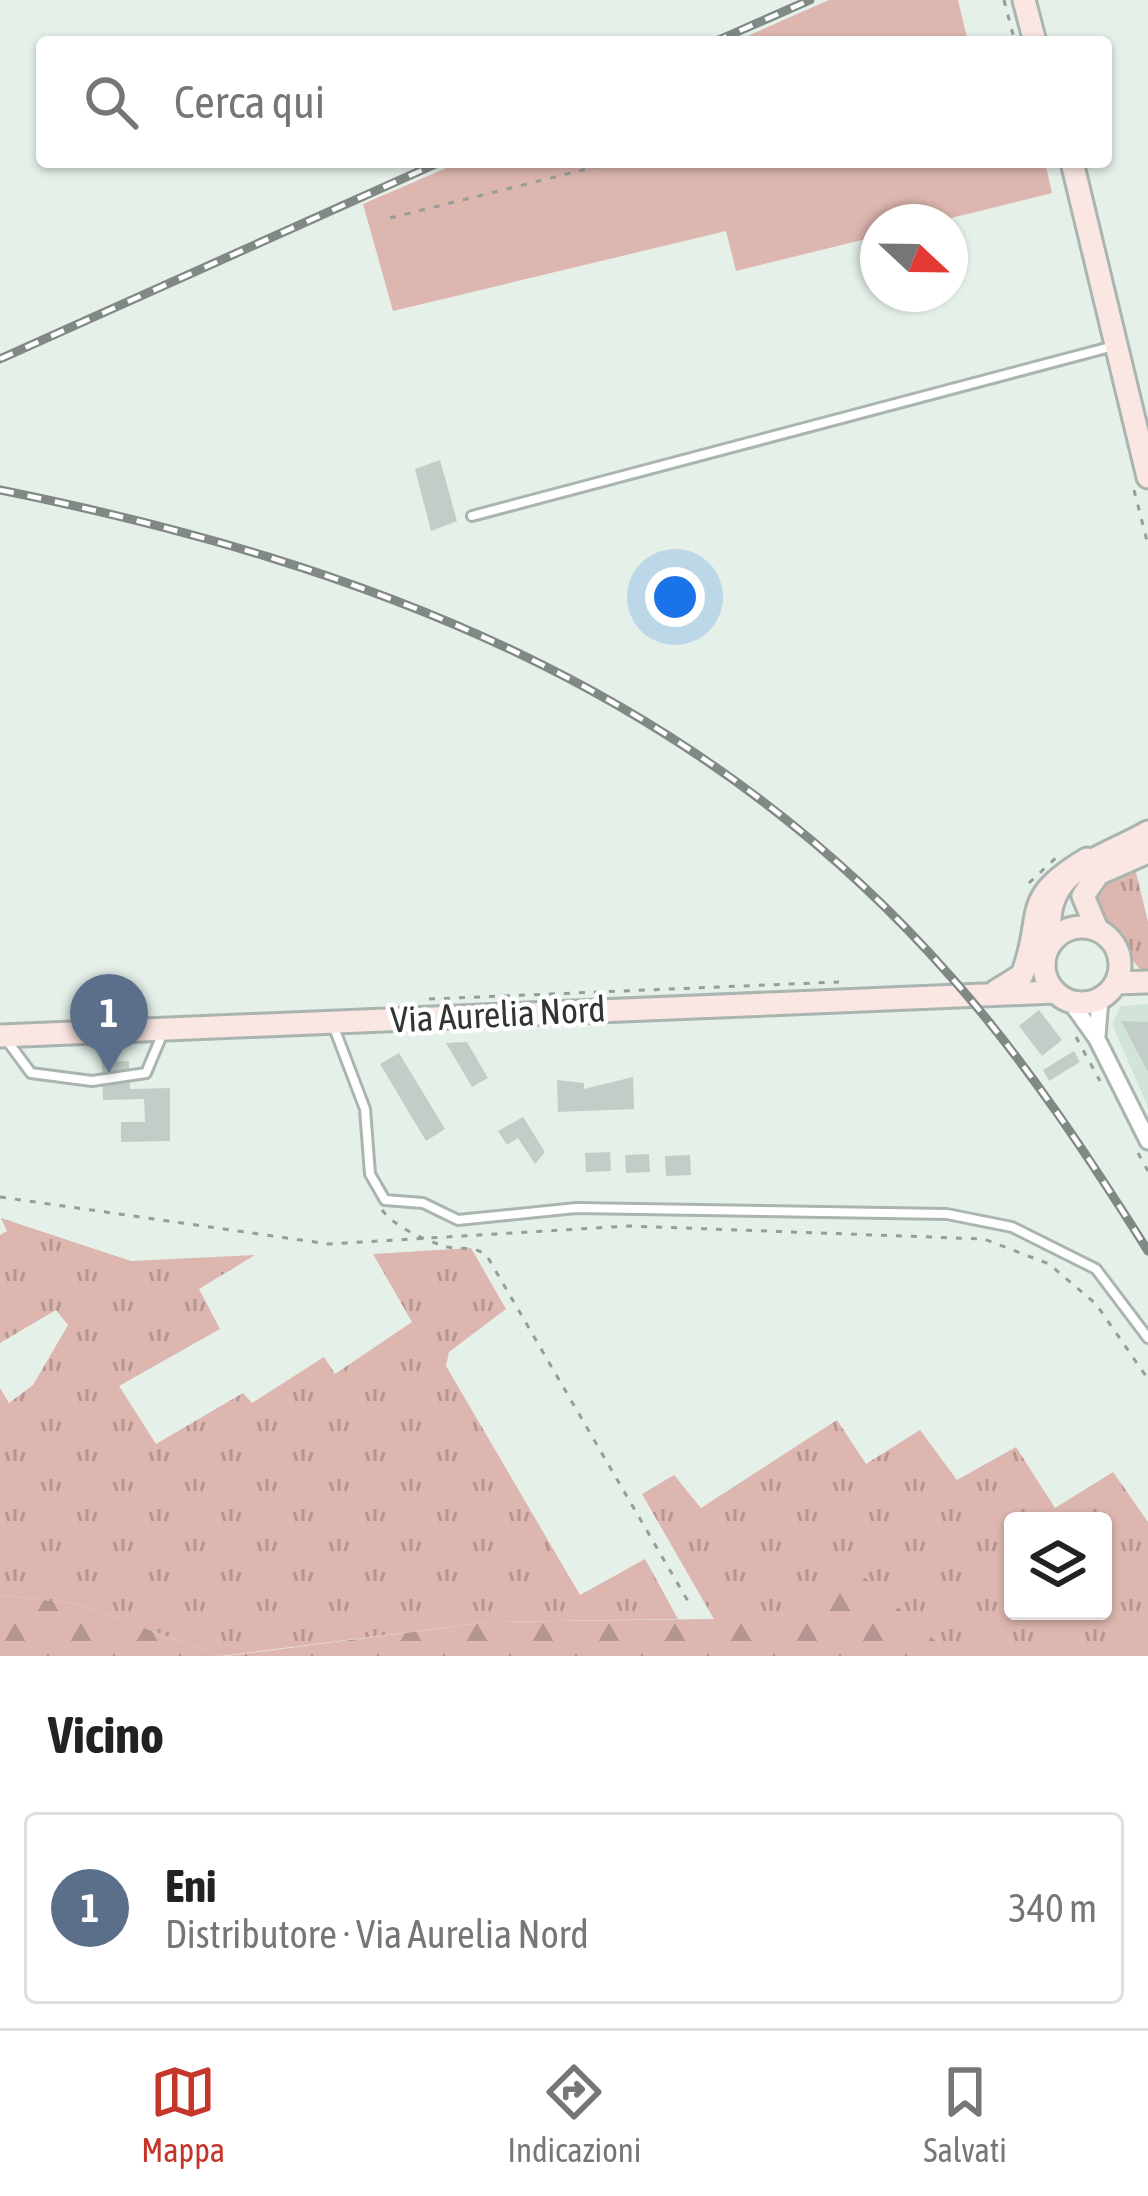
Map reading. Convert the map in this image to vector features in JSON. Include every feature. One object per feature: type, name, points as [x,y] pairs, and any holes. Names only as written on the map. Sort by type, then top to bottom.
[{"type":"main road","points":[[1024,0],[1033,36]]},
{"type":"main road","points":[[1073,168],[1115,346],[1140,411],[1148,477]]},
{"type":"main road","points":[[996,991],[1022,975],[1036,905],[1048,884],[1081,853],[1148,832]]},
{"type":"main road","points":[[1108,991],[1120,971],[1116,946],[1096,929],[1083,896],[1090,882],[1148,852]]},
{"type":"main road","points":[[1081,853],[1058,893],[1050,919],[1052,942],[1044,962],[1064,1006],[1148,982]]},
{"type":"main road","points":[[1052,942],[1072,928],[1096,929]]},
{"type":"main road","name":"Via Aurelia Nord","points":[[2,1036],[996,991],[1064,1006]]},
{"type":"street","points":[[1097,1039],[1108,991]]},
{"type":"street","points":[[1064,1006],[1097,1039],[1140,1141]]},
{"type":"lane","points":[[472,516],[1115,346]]},
{"type":"lane","points":[[331,1021],[365,1109],[370,1174],[386,1200],[423,1203],[458,1220],[576,1208],[947,1214],[1012,1226],[1096,1269],[1148,1339]]},
{"type":"lane","points":[[2,1036],[31,1072],[125,1080],[146,1073],[164,1029]]},
{"type":"path","points":[[1004,0],[1013,36]]},
{"type":"path","points":[[389,218],[591,168]]},
{"type":"path","points":[[1026,891],[1044,864],[1081,853]]},
{"type":"path","points":[[419,999],[855,982]]},
{"type":"path","points":[[1064,1006],[1104,1089]]},
{"type":"path","points":[[1140,1141],[1148,1172]]},
{"type":"path","points":[[0,1197],[329,1244],[629,1226],[984,1239],[1049,1264],[1080,1290],[1148,1379]]},
{"type":"path","points":[[386,1200],[381,1209],[390,1220],[428,1238],[487,1256],[689,1603]]},
{"type":"shaded area","points":[[1148,1004],[1148,1107],[1112,1024],[1121,1006]]},
{"type":"green space","points":[[829,0],[958,0],[967,36],[748,36]]},
{"type":"green space","points":[[446,168],[1046,168],[1052,193],[968,214],[968,204],[860,204],[860,240],[736,271],[726,231],[393,311],[363,204]]},
{"type":"green space","points":[[1135,868],[1148,922],[1148,974],[1136,964],[1095,903],[1095,884]]},
{"type":"green space","points":[[1,1218],[131,1261],[255,1255],[199,1289],[220,1329],[119,1386],[156,1444],[243,1393],[252,1403],[324,1357],[335,1374],[412,1322],[373,1254],[471,1248],[506,1309],[449,1352],[446,1366],[580,1595],[645,1559],[678,1619],[489,1622],[221,1656],[78,1604],[0,1595],[0,1388],[9,1403],[33,1385],[68,1325],[56,1310],[0,1343],[0,1235],[7,1231]]},
{"type":"green space","points":[[837,1420],[866,1464],[920,1430],[957,1480],[1016,1447],[1055,1508],[1113,1472],[1148,1522],[1148,1656],[952,1656],[921,1632],[823,1587],[774,1618],[715,1621],[642,1494],[674,1475],[701,1508]]},
{"type":"green space","points":[[863,1576],[952,1656],[226,1656],[489,1622],[774,1618],[823,1587]]},
{"type":"green space","points":[[0,1595],[78,1604],[221,1656],[0,1656]]},
{"type":"building","points":[[440,460],[457,521],[431,531],[415,469]]},
{"type":"building","points":[[1039,1010],[1062,1040],[1042,1056],[1019,1026]]},
{"type":"building","points":[[1121,1021],[1148,1022],[1148,1072]]},
{"type":"building","points":[[467,1042],[488,1078],[472,1087],[446,1043]]},
{"type":"building","points":[[1074,1051],[1080,1062],[1049,1081],[1043,1070]]},
{"type":"building","points":[[399,1053],[445,1129],[426,1141],[380,1064]]},
{"type":"building","points":[[129,1061],[130,1089],[170,1088],[170,1141],[121,1142],[121,1122],[145,1122],[144,1099],[103,1100],[102,1062]]},
{"type":"building","points":[[633,1077],[634,1109],[558,1112],[557,1080],[584,1083],[584,1089]]},
{"type":"building","points":[[523,1117],[545,1152],[535,1164],[518,1138],[507,1145],[498,1131]]},
{"type":"building","points":[[610,1152],[611,1171],[586,1172],[585,1153]]},
{"type":"building","points":[[649,1154],[650,1172],[626,1173],[625,1155]]},
{"type":"building","points":[[690,1155],[691,1175],[666,1176],[665,1156]]},
{"type":"railway","points":[[728,36],[810,0]]},
{"type":"railway","points":[[0,359],[427,168]]},
{"type":"railway","points":[[0,490],[136,520],[268,557],[396,601],[519,653],[636,716],[748,790],[854,877],[952,978],[1056,1111],[1148,1251]]},
{"type":"place","name":"Eni","points":[[109,1073]]}]
